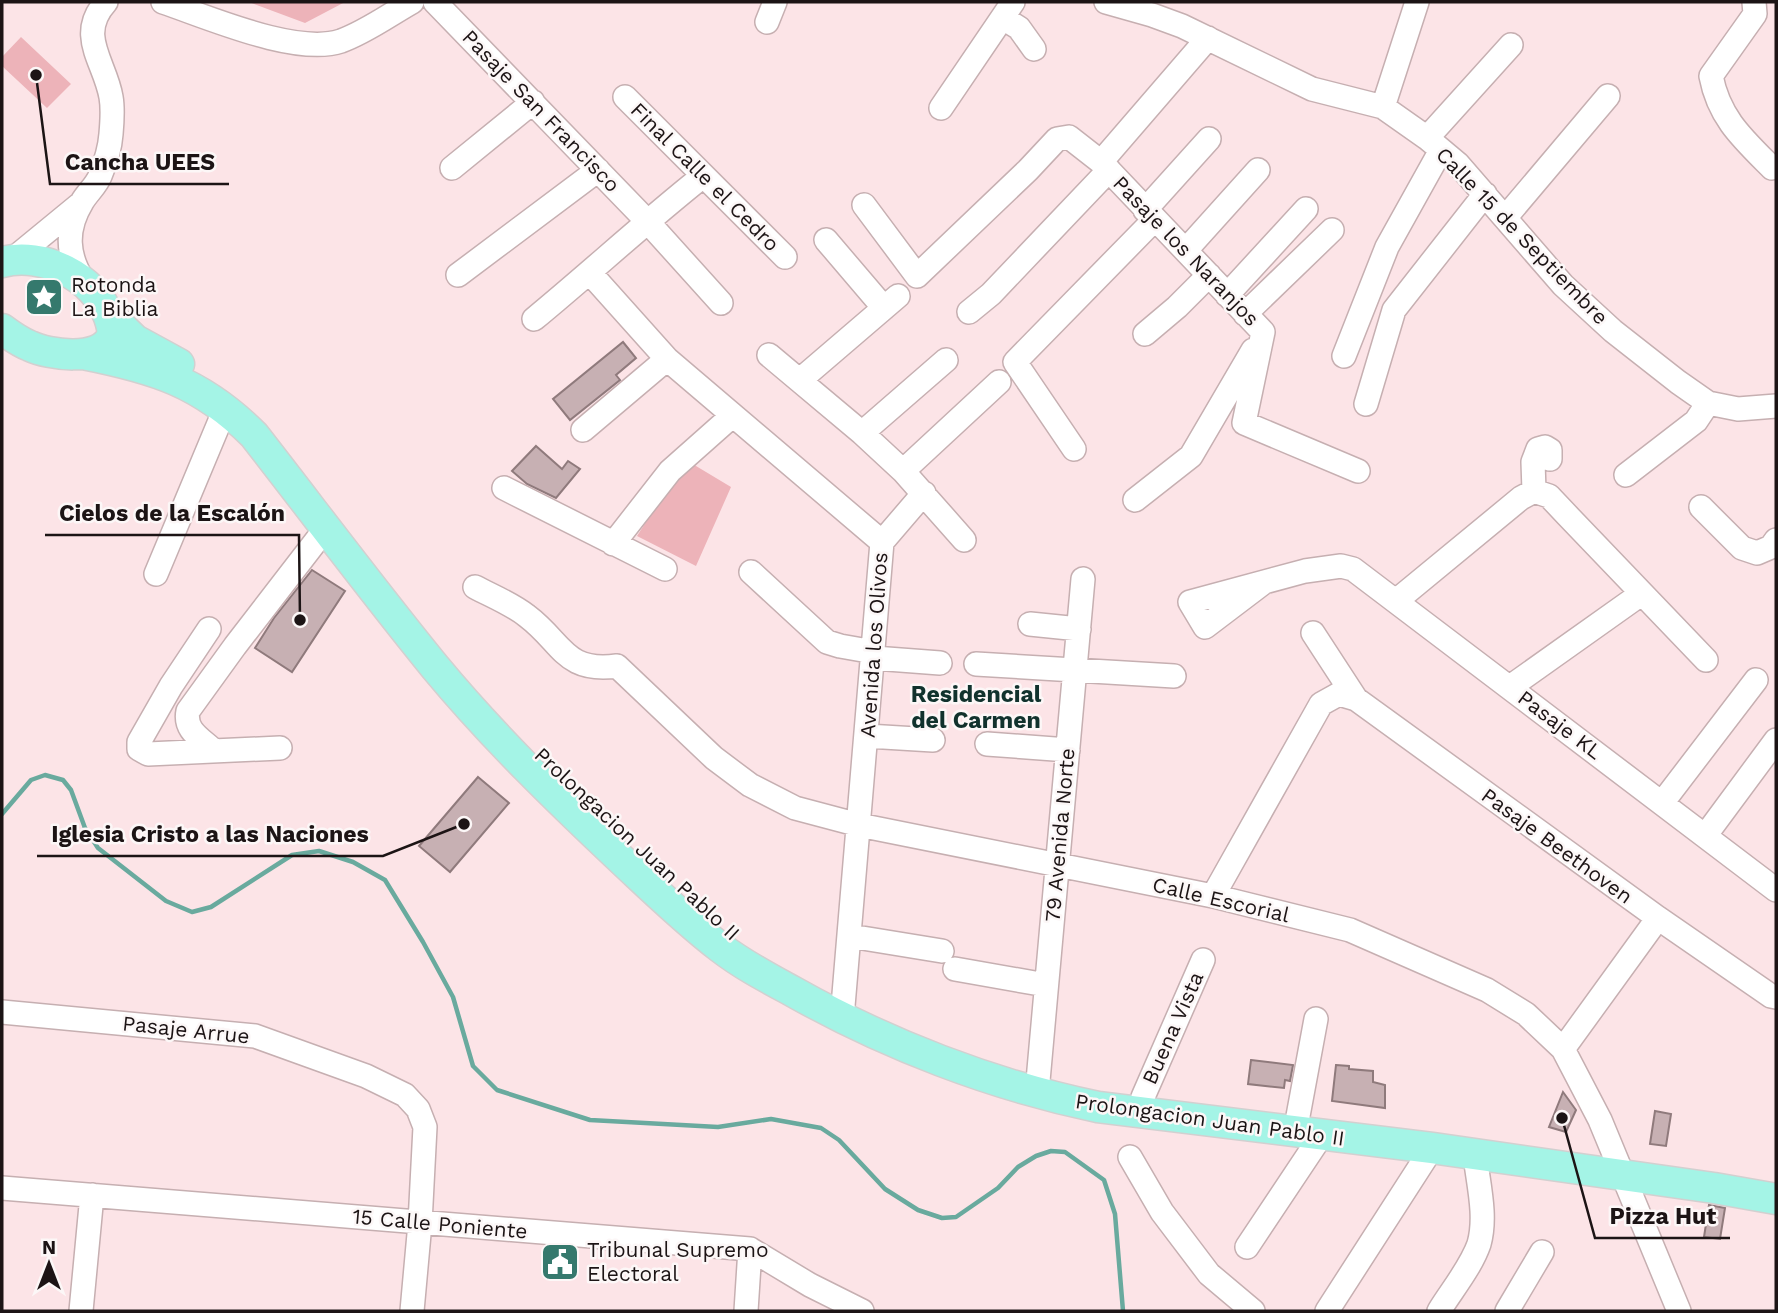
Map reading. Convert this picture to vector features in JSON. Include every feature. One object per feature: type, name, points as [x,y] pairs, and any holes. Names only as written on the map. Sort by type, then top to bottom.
[{"type":"main road","points":[[5,261],[30,259],[64,269],[83,282]]},
{"type":"main road","name":"Prolongacion Juan Pablo II","points":[[83,282],[98,296],[108,314],[130,337],[219,390],[269,431],[431,637],[539,755],[710,918],[885,1038],[972,1071],[1038,1084],[1082,1087],[1298,1116],[1620,1167],[1776,1199]]},
{"type":"main road","points":[[83,354],[100,349],[111,338],[112,327],[108,314]]},
{"type":"main road","name":"Prolongacion Juan Pablo II","points":[[2,329],[31,347],[59,354],[83,354],[152,369],[194,389],[225,409],[254,435],[437,669],[551,794],[721,948],[756,971],[843,1010]]},
{"type":"main road","name":"Prolongacion Juan Pablo II","points":[[1038,1084],[1064,1100],[1106,1109],[1432,1148],[1476,1167],[1620,1167],[1726,1171],[1776,1180]]},
{"type":"street","points":[[83,282],[71,256],[68,239],[81,203],[100,175],[111,136],[111,97],[93,47],[97,12],[106,2]]},
{"type":"street","points":[[163,2],[255,33],[320,46],[360,33],[412,2]]},
{"type":"street","name":"Pasaje San Francisco","points":[[435,2],[647,220],[721,303]]},
{"type":"street","name":"Calle 15 de Septiembre","points":[[1106,2],[1152,15],[1208,38],[1312,89],[1383,107],[1458,164],[1563,285],[1613,331],[1708,403],[1738,409],[1776,406]]},
{"type":"street","points":[[1383,107],[1417,2]]},
{"type":"street","points":[[1754,2],[1755,14],[1711,76],[1715,96],[1724,115],[1739,135],[1772,168]]},
{"type":"street","points":[[941,108],[1008,10],[1034,49]]},
{"type":"street","name":"Pasaje los Naranjos","points":[[1208,38],[1105,166],[1263,332],[1244,424],[1358,471]]},
{"type":"street","points":[[1344,356],[1387,247],[1434,144],[1511,45]]},
{"type":"street","points":[[1505,218],[1608,96]]},
{"type":"street","name":"Final Calle el Cedro","points":[[625,97],[785,257]]},
{"type":"street","points":[[452,168],[533,102]]},
{"type":"street","points":[[863,205],[917,276],[1057,139],[1069,136],[1105,166],[991,294],[969,312]]},
{"type":"street","points":[[1074,449],[1015,362],[1150,215],[1209,139]]},
{"type":"street","points":[[458,275],[598,170]]},
{"type":"street","points":[[1186,250],[1258,170]]},
{"type":"street","points":[[534,319],[590,273],[647,220],[703,176]]},
{"type":"street","points":[[1366,404],[1394,310],[1485,194]]},
{"type":"street","points":[[5,261],[81,203]]},
{"type":"street","points":[[1227,295],[1306,209]]},
{"type":"street","points":[[1245,314],[1332,230]]},
{"type":"street","points":[[800,380],[891,302],[826,240]]},
{"type":"street","name":"Avenida los Olivos","points":[[590,273],[667,359],[882,542],[843,1010]]},
{"type":"street","points":[[1145,334],[1209,275]]},
{"type":"street","points":[[1135,500],[1191,456],[1263,332]]},
{"type":"street","points":[[769,355],[903,471],[964,540]]},
{"type":"street","points":[[583,430],[667,359]]},
{"type":"street","points":[[862,433],[946,360]]},
{"type":"street","points":[[903,471],[999,382]]},
{"type":"street","points":[[1626,475],[1696,421],[1708,403]]},
{"type":"street","points":[[156,574],[225,409]]},
{"type":"street","points":[[613,544],[670,471],[732,416]]},
{"type":"street","points":[[1534,491],[1533,462],[1538,449],[1545,447],[1550,450],[1550,459]]},
{"type":"street","points":[[504,488],[665,569]]},
{"type":"street","points":[[1396,601],[1521,498],[1534,491],[1549,496],[1706,660]]},
{"type":"street","points":[[882,542],[924,493]]},
{"type":"street","points":[[1701,507],[1742,548],[1757,553],[1771,547],[1776,540]]},
{"type":"street","points":[[213,750],[190,729],[187,714],[234,646],[327,528]]},
{"type":"street","name":"Pasaje KL","points":[[1263,583],[1284,576],[1341,566],[1353,569],[1776,890]]},
{"type":"street","points":[[751,572],[827,642],[874,655],[940,663]]},
{"type":"street","name":"79 Avenida Norte","points":[[1038,1084],[1083,579]]},
{"type":"street","name":"Calle Escorial","points":[[475,587],[527,615],[575,662],[589,668],[617,666],[714,758],[750,785],[795,808],[859,825],[1213,896],[1350,930],[1487,990],[1526,1014],[1563,1049],[1600,1121],[1679,1311]]},
{"type":"street","points":[[1510,687],[1641,594]]},
{"type":"street","points":[[234,646],[202,623],[139,742],[139,749],[148,754],[280,748]]},
{"type":"street","points":[[1030,624],[1079,629]]},
{"type":"street","points":[[1213,896],[1321,704],[1348,697],[1313,633]]},
{"type":"street","points":[[976,664],[1174,676]]},
{"type":"street","points":[[1662,803],[1756,680]]},
{"type":"street","name":"Pasaje Beethoven","points":[[1348,697],[1658,918],[1776,997]]},
{"type":"street","points":[[867,736],[933,740]]},
{"type":"street","points":[[1705,836],[1776,740]]},
{"type":"street","points":[[987,744],[1068,750]]},
{"type":"street","points":[[1563,1049],[1658,918]]},
{"type":"street","points":[[850,936],[1046,985]]},
{"type":"street","name":"Buena Vista","points":[[1143,1097],[1203,960]]},
{"type":"street","name":"Pasaje Arrue","points":[[2,1012],[255,1036],[366,1076],[405,1095],[418,1109],[425,1126],[420,1223]]},
{"type":"street","points":[[1298,1116],[1316,1019]]},
{"type":"street","points":[[1247,1247],[1321,1136]]},
{"type":"street","points":[[1327,1311],[1432,1148]]},
{"type":"street","points":[[1130,1157],[1162,1212],[1209,1275],[1252,1311]]},
{"type":"street","points":[[1439,1311],[1478,1244],[1482,1220],[1476,1167]]},
{"type":"street","name":"15 Calle Poniente","points":[[2,1188],[750,1249],[810,1285],[862,1311]]},
{"type":"street","points":[[81,1311],[93,1195]]},
{"type":"street","points":[[412,1311],[420,1223]]},
{"type":"street","points":[[746,1311],[750,1249]]},
{"type":"street","points":[[1507,1311],[1542,1252]]},
{"type":"shaded area","points":[[249,2],[345,2],[305,23]]},
{"type":"shaded area","points":[[21,37],[71,84],[47,108],[2,66],[2,57]]},
{"type":"shaded area","points":[[686,460],[731,487],[696,566],[637,536]]},
{"type":"building","points":[[623,342],[636,358],[616,375],[620,380],[570,420],[553,399]]},
{"type":"building","points":[[536,446],[562,469],[568,461],[580,469],[556,498],[527,484],[512,471]]},
{"type":"building","points":[[312,570],[345,591],[292,672],[255,648],[274,618]]},
{"type":"building","points":[[478,777],[509,803],[450,872],[419,846]]},
{"type":"building","points":[[1251,1060],[1293,1065],[1290,1081],[1285,1080],[1284,1088],[1248,1084]]},
{"type":"building","points":[[1336,1065],[1373,1071],[1373,1082],[1385,1085],[1385,1108],[1332,1101]]},
{"type":"building","points":[[1563,1092],[1576,1110],[1566,1132],[1549,1127]]},
{"type":"building","points":[[1655,1111],[1671,1114],[1666,1146],[1650,1144]]},
{"type":"building","points":[[1709,1205],[1725,1208],[1720,1239],[1704,1237]]},
{"type":"waterway","points":[[2,814],[31,780],[45,775],[63,780],[71,790],[85,828],[98,848],[166,901],[192,912],[211,907],[292,855],[319,851],[353,862],[385,880],[423,942],[453,997],[473,1066],[497,1090],[590,1120],[718,1127],[771,1119],[821,1128],[839,1140],[885,1189],[918,1210],[942,1218],[956,1217],[998,1188],[1018,1167],[1036,1156],[1051,1151],[1065,1152],[1104,1180],[1115,1214],[1123,1311]]},
{"type":"place","name":"Cancha UEES","points":[[36,75]]},
{"type":"place","name":"Rotonda La Biblia","points":[[44,297]]},
{"type":"place","name":"Cielos de la Escalón","points":[[300,620]]},
{"type":"place","name":"Iglesia Cristo a las Naciones","points":[[464,824]]},
{"type":"place","name":"Pizza Hut","points":[[1562,1118]]},
{"type":"place","name":"Tribunal Supremo Electoral","points":[[560,1262]]},
{"type":"district","name":"Residencial del Carmen","points":[[976,707]]}]
